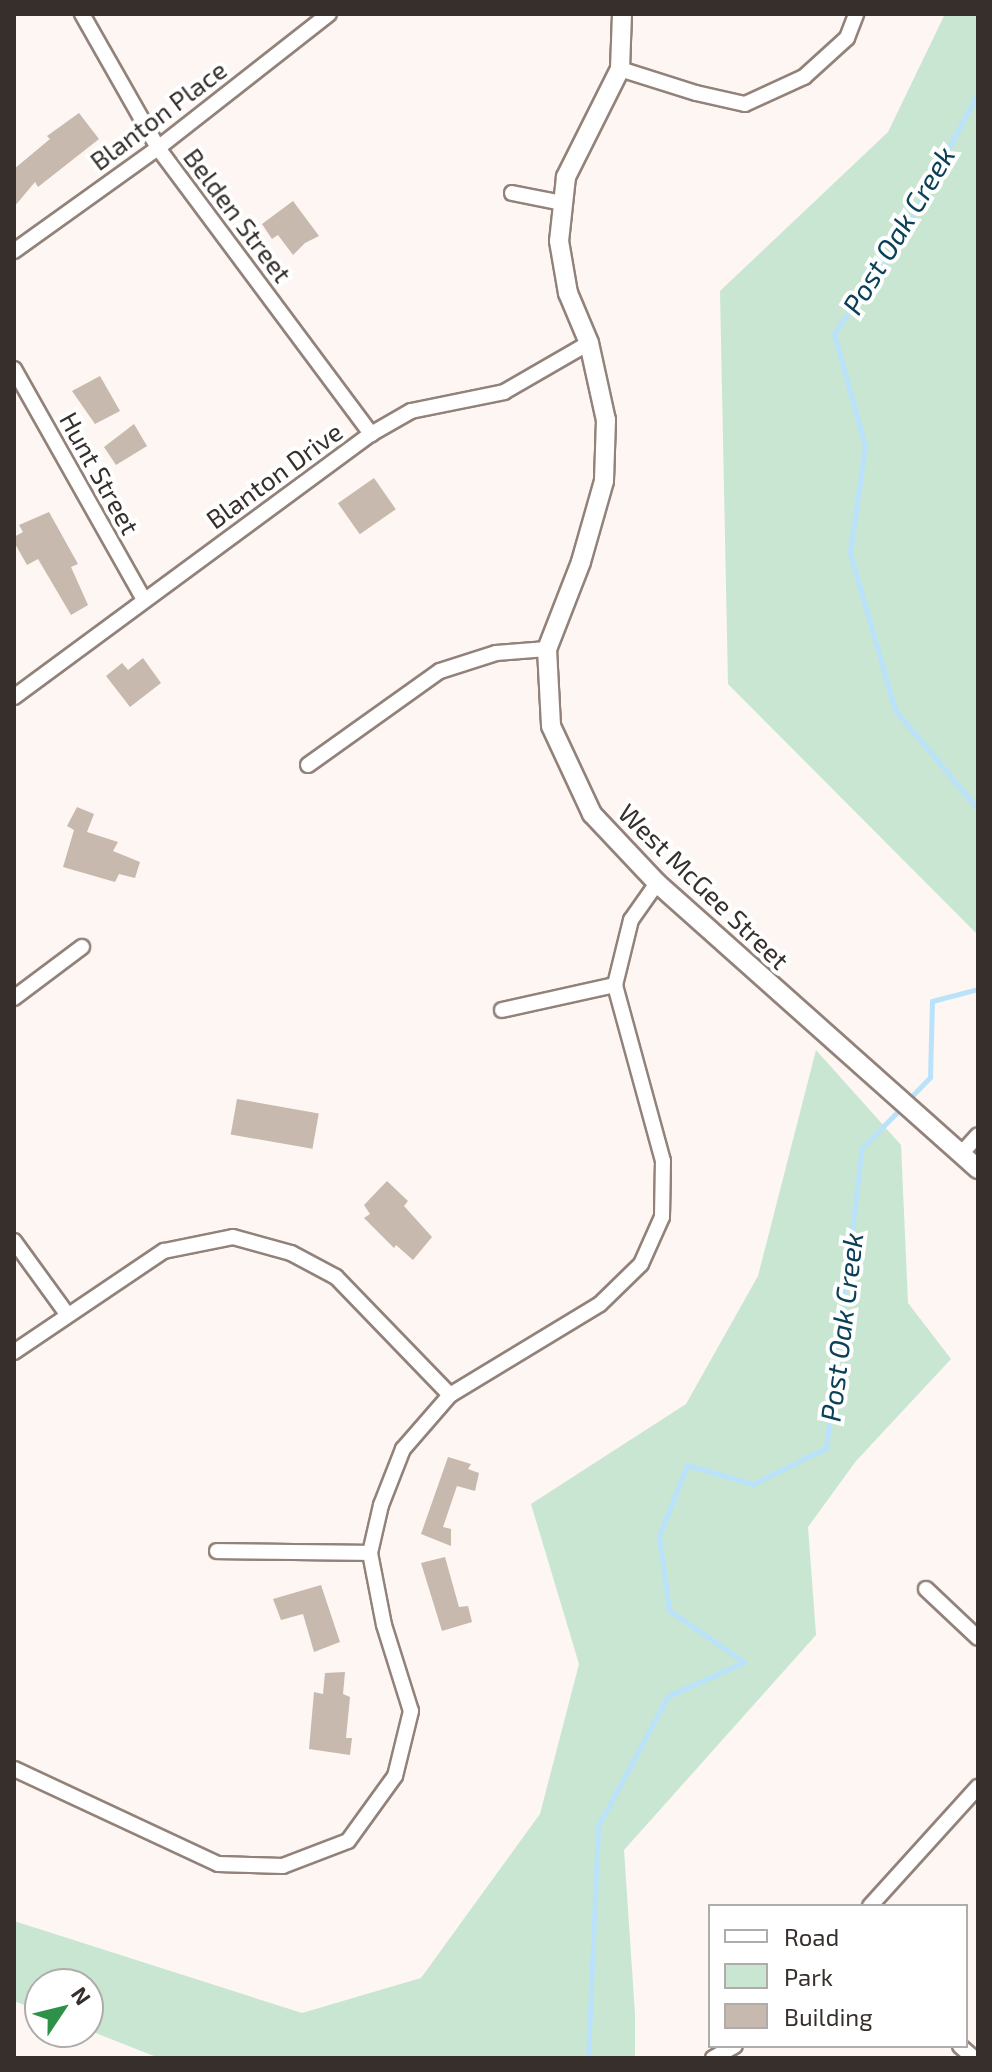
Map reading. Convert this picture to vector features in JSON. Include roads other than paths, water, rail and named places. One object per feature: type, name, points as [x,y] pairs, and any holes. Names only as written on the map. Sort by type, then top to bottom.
[{"type":"street","name":"Belden Street","points":[[82,14],[158,148],[371,434]]},
{"type":"street","name":"Blanton Place","points":[[14,251],[158,148],[329,14]]},
{"type":"street","name":"West McGee Street","points":[[622,14],[620,69],[566,177],[559,241],[568,293],[589,343],[606,420],[604,481],[581,562],[547,649],[551,726],[592,814],[657,883],[978,1169]]},
{"type":"street","points":[[620,69],[696,93],[745,104],[804,77],[847,38],[856,14]]},
{"type":"street","points":[[512,193],[563,203]]},
{"type":"street","name":"Blanton Drive","points":[[14,697],[371,434],[411,411],[504,392],[589,343]]},
{"type":"street","name":"Hunt Street","points":[[14,369],[144,600]]},
{"type":"street","points":[[308,765],[440,671],[496,653],[547,649]]},
{"type":"street","points":[[14,1769],[218,1864],[283,1866],[348,1841],[395,1776],[411,1711],[384,1625],[370,1553],[381,1505],[403,1449],[450,1395],[600,1304],[641,1264],[662,1217],[663,1161],[615,985],[631,920],[657,883]]},
{"type":"street","points":[[14,998],[82,947]]},
{"type":"street","points":[[502,1010],[615,985]]},
{"type":"street","points":[[961,1154],[978,1135]]},
{"type":"street","points":[[14,1352],[164,1251],[233,1237],[291,1253],[336,1277],[450,1395]]},
{"type":"street","points":[[14,1241],[67,1314]]},
{"type":"street","points":[[217,1551],[370,1553]]},
{"type":"street","points":[[926,1589],[978,1638]]},
{"type":"street","points":[[872,1904],[978,1787]]},
{"type":"street","points":[[713,2058],[731,2048]]},
{"type":"waterway","name":"Post Oak Creek","points":[[978,93],[905,229],[834,334],[865,446],[850,553],[895,710],[978,809]]},
{"type":"waterway","name":"Post Oak Creek","points":[[908,1100],[930,1077],[932,1001],[978,989]]},
{"type":"waterway","name":"Post Oak Creek","points":[[588,2058],[598,1826],[668,1696],[744,1662],[669,1610],[659,1536],[687,1465],[753,1484],[826,1448],[862,1148],[902,1107]]}]
